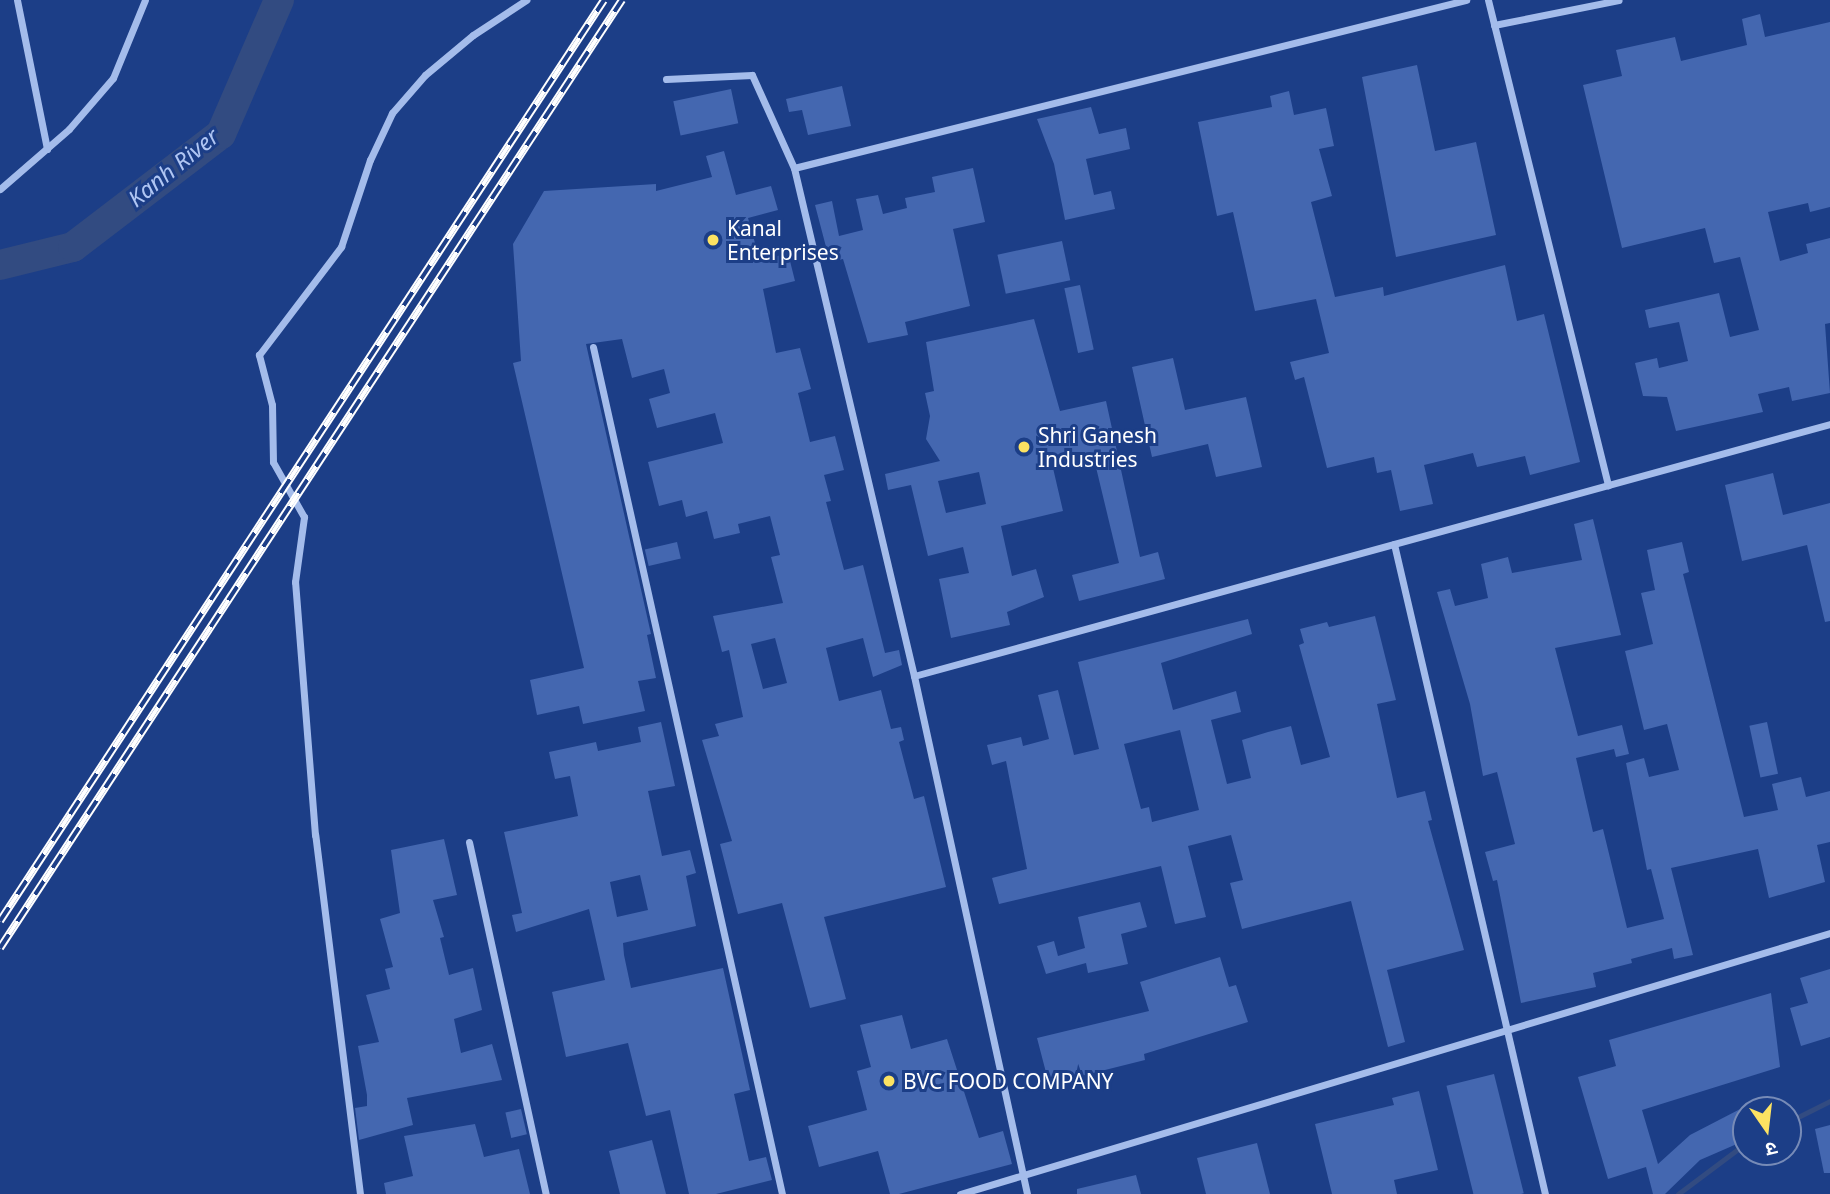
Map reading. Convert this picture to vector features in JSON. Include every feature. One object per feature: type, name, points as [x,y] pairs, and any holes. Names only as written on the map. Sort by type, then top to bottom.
[{"type":"street","points":[[18,0],[47,149]]},
{"type":"street","points":[[0,189],[47,149],[113,78],[145,0]]},
{"type":"street","points":[[360,1194],[315,835],[295,582],[304,517],[273,462],[272,405],[259,355],[341,247],[370,160],[392,113],[425,75],[473,35],[526,0]]},
{"type":"street","points":[[794,168],[1466,0]]},
{"type":"street","points":[[1488,0],[1608,485]]},
{"type":"street","points":[[1494,25],[1619,0]]},
{"type":"street","points":[[666,79],[752,75],[794,168],[914,676],[1027,1194]]},
{"type":"street","points":[[593,347],[782,1194]]},
{"type":"street","points":[[914,676],[1830,424]]},
{"type":"street","points":[[1394,544],[1545,1194]]},
{"type":"street","points":[[469,842],[546,1194]]},
{"type":"street","points":[[960,1194],[1830,933]]},
{"type":"building","points":[[1760,14],[1765,37],[1830,22],[1830,207],[1810,212],[1808,203],[1768,212],[1780,261],[1808,253],[1806,244],[1830,238],[1830,323],[1825,324],[1830,393],[1792,401],[1789,387],[1758,394],[1763,412],[1676,431],[1667,397],[1643,396],[1635,363],[1657,358],[1659,368],[1688,361],[1679,322],[1649,328],[1645,310],[1719,293],[1730,337],[1759,330],[1740,257],[1714,263],[1705,228],[1622,248],[1583,85],[1622,76],[1616,50],[1675,37],[1681,61],[1747,45],[1742,19]]},
{"type":"building","points":[[1417,65],[1435,151],[1476,142],[1496,235],[1396,257],[1362,77]]},
{"type":"building","points":[[842,86],[851,126],[808,135],[802,110],[789,112],[786,99]]},
{"type":"building","points":[[731,89],[738,123],[681,136],[673,101]]},
{"type":"building","points":[[1289,91],[1294,115],[1326,108],[1334,146],[1319,149],[1332,196],[1311,202],[1335,297],[1383,287],[1384,296],[1505,265],[1517,321],[1544,314],[1580,462],[1530,475],[1525,456],[1477,467],[1473,453],[1424,465],[1433,504],[1400,511],[1391,470],[1377,473],[1374,457],[1327,468],[1304,377],[1295,380],[1290,362],[1329,353],[1316,299],[1255,311],[1233,212],[1217,216],[1198,122],[1272,107],[1270,96]]},
{"type":"building","points":[[1091,107],[1099,134],[1126,128],[1130,149],[1086,159],[1094,195],[1111,191],[1115,209],[1065,220],[1054,164],[1037,119]]},
{"type":"building","points":[[724,151],[736,195],[771,186],[778,210],[748,218],[760,261],[788,253],[795,281],[763,289],[776,353],[800,348],[811,389],[798,393],[810,442],[835,436],[844,470],[824,475],[831,501],[826,502],[844,570],[863,565],[885,653],[899,650],[902,665],[873,677],[863,638],[826,648],[839,701],[881,690],[891,729],[901,727],[904,740],[899,742],[914,799],[924,796],[946,887],[824,917],[846,999],[810,1008],[782,903],[738,914],[720,844],[732,841],[702,740],[719,736],[715,724],[743,717],[729,650],[722,652],[713,616],[783,603],[771,557],[780,555],[770,516],[738,524],[740,533],[714,539],[707,511],[686,517],[682,500],[659,506],[648,462],[723,443],[715,413],[657,428],[649,399],[670,393],[664,369],[632,378],[622,339],[586,344],[651,634],[647,635],[656,678],[638,681],[645,711],[583,724],[579,706],[537,715],[530,680],[584,668],[513,363],[521,361],[513,244],[544,191],[656,184],[656,191],[712,177],[706,156]],"holes":[[[775,638],[787,683],[763,689],[751,644]]]},
{"type":"building","points":[[973,168],[985,222],[953,229],[970,306],[905,322],[908,335],[868,343],[843,259],[830,262],[815,205],[832,201],[839,236],[863,230],[856,199],[878,195],[883,214],[907,208],[905,198],[935,192],[932,177]]},
{"type":"building","points":[[1062,241],[1070,280],[1006,294],[997,255]]},
{"type":"building","points":[[1080,285],[1094,350],[1078,353],[1064,288]]},
{"type":"building","points":[[1034,319],[1060,411],[1106,401],[1140,557],[1158,552],[1165,579],[1079,601],[1072,575],[1119,563],[1094,459],[1053,468],[1063,511],[1001,526],[1012,576],[1036,569],[1044,597],[1007,612],[1010,625],[951,638],[939,579],[969,573],[963,547],[928,556],[911,485],[888,490],[885,474],[940,461],[926,439],[930,416],[925,393],[934,391],[926,342]],"holes":[[[979,472],[986,504],[946,513],[938,481]]]},
{"type":"building","points":[[1173,358],[1185,410],[1246,397],[1262,467],[1216,477],[1208,444],[1152,457],[1132,367]]},
{"type":"building","points":[[1773,473],[1783,515],[1830,503],[1830,621],[1825,622],[1807,545],[1742,561],[1725,485]]},
{"type":"building","points":[[1593,519],[1621,635],[1555,648],[1578,736],[1622,725],[1629,754],[1616,757],[1614,749],[1576,758],[1593,832],[1603,829],[1627,928],[1664,919],[1651,869],[1647,870],[1626,763],[1644,758],[1649,777],[1679,770],[1667,724],[1644,730],[1625,651],[1653,644],[1641,593],[1655,590],[1647,550],[1682,542],[1689,572],[1683,574],[1744,817],[1778,810],[1772,784],[1801,777],[1806,797],[1830,791],[1830,842],[1817,845],[1825,882],[1769,898],[1758,849],[1671,868],[1693,955],[1674,959],[1672,948],[1631,959],[1632,963],[1593,973],[1596,987],[1521,1003],[1497,880],[1493,881],[1485,852],[1515,844],[1497,772],[1483,776],[1470,704],[1437,592],[1450,589],[1455,606],[1488,598],[1481,564],[1508,557],[1512,573],[1582,560],[1574,524]]},
{"type":"building","points":[[677,542],[681,559],[649,566],[645,549]]},
{"type":"building","points":[[1375,616],[1396,700],[1377,704],[1397,798],[1425,791],[1432,820],[1428,821],[1464,950],[1387,970],[1405,1042],[1388,1047],[1351,901],[1242,929],[1230,883],[1243,880],[1231,835],[1188,846],[1206,917],[1175,924],[1161,866],[999,904],[992,878],[1027,869],[1006,761],[992,765],[987,745],[1021,737],[1023,746],[1049,739],[1038,695],[1058,690],[1074,755],[1099,749],[1078,662],[1248,619],[1252,634],[1161,663],[1173,710],[1236,691],[1241,712],[1211,720],[1227,784],[1251,778],[1242,740],[1268,732],[1291,726],[1301,765],[1330,757],[1299,645],[1304,643],[1300,629],[1327,622],[1329,627]],"holes":[[[1180,730],[1199,810],[1152,822],[1149,807],[1141,809],[1124,744]]]},
{"type":"building","points":[[661,722],[675,786],[648,791],[662,856],[690,850],[696,873],[686,876],[696,926],[623,943],[631,988],[723,968],[750,1090],[734,1094],[749,1161],[766,1157],[772,1180],[716,1194],[689,1194],[670,1110],[646,1116],[628,1043],[566,1057],[552,992],[605,980],[589,909],[516,932],[512,915],[522,913],[504,832],[578,816],[570,776],[555,779],[549,752],[596,742],[598,751],[641,742],[638,727]],"holes":[[[640,875],[648,910],[617,917],[610,882]]]},
{"type":"building","points":[[1767,722],[1778,774],[1760,778],[1749,726]]},
{"type":"building","points":[[444,839],[457,895],[433,900],[444,937],[440,938],[449,975],[473,968],[482,1010],[454,1019],[461,1053],[492,1044],[502,1080],[407,1098],[413,1125],[359,1140],[355,1108],[367,1106],[367,1095],[358,1046],[379,1042],[366,995],[390,989],[385,969],[393,967],[380,919],[400,913],[391,850]]},
{"type":"building","points":[[1140,902],[1147,927],[1121,934],[1128,964],[1088,973],[1086,963],[1046,974],[1037,946],[1054,941],[1058,956],[1085,948],[1078,917]]},
{"type":"building","points":[[1220,957],[1229,987],[1236,985],[1248,1022],[1144,1054],[1145,1060],[1049,1084],[1037,1038],[1149,1011],[1140,982]]},
{"type":"building","points":[[1830,969],[1830,1037],[1801,1046],[1790,1008],[1808,1003],[1800,978]]},
{"type":"building","points":[[1771,993],[1780,1067],[1642,1110],[1658,1164],[1690,1135],[1732,1113],[1732,1146],[1700,1160],[1665,1194],[1653,1194],[1646,1167],[1608,1179],[1578,1077],[1616,1066],[1609,1040]]},
{"type":"building","points":[[902,1015],[911,1049],[947,1039],[979,1138],[1003,1131],[1012,1164],[899,1194],[890,1194],[878,1151],[819,1167],[808,1126],[867,1110],[857,1071],[871,1067],[860,1025]]},
{"type":"building","points":[[1494,1074],[1524,1193],[1473,1194],[1446,1086]]},
{"type":"building","points":[[1419,1091],[1438,1170],[1394,1180],[1397,1194],[1332,1194],[1315,1124],[1394,1105],[1392,1098]]},
{"type":"building","points":[[521,1109],[527,1134],[511,1138],[505,1113]]},
{"type":"building","points":[[475,1124],[484,1157],[519,1149],[530,1194],[386,1194],[384,1183],[413,1176],[404,1136]]},
{"type":"building","points":[[1830,1125],[1830,1173],[1824,1173],[1815,1129]]},
{"type":"building","points":[[652,1140],[666,1194],[620,1194],[609,1151]]},
{"type":"building","points":[[1257,1143],[1270,1194],[1206,1194],[1197,1158]]},
{"type":"building","points":[[1136,1175],[1141,1194],[1077,1194],[1077,1189]]},
{"type":"waterway","name":"Kanh River","points":[[0,265],[73,247],[221,134],[279,0]]},
{"type":"waterway","points":[[1802,1115],[1830,1101]]},
{"type":"waterway","points":[[1678,1194],[1732,1154]]},
{"type":"railway","points":[[0,921],[604,0]]},
{"type":"railway","points":[[0,948],[622,0]]},
{"type":"place","name":"Kanal Enterprises","points":[[713,240]]},
{"type":"place","name":"Shri Ganesh Industries","points":[[1024,447]]},
{"type":"place","name":"BVC FOOD COMPANY","points":[[889,1081]]}]
